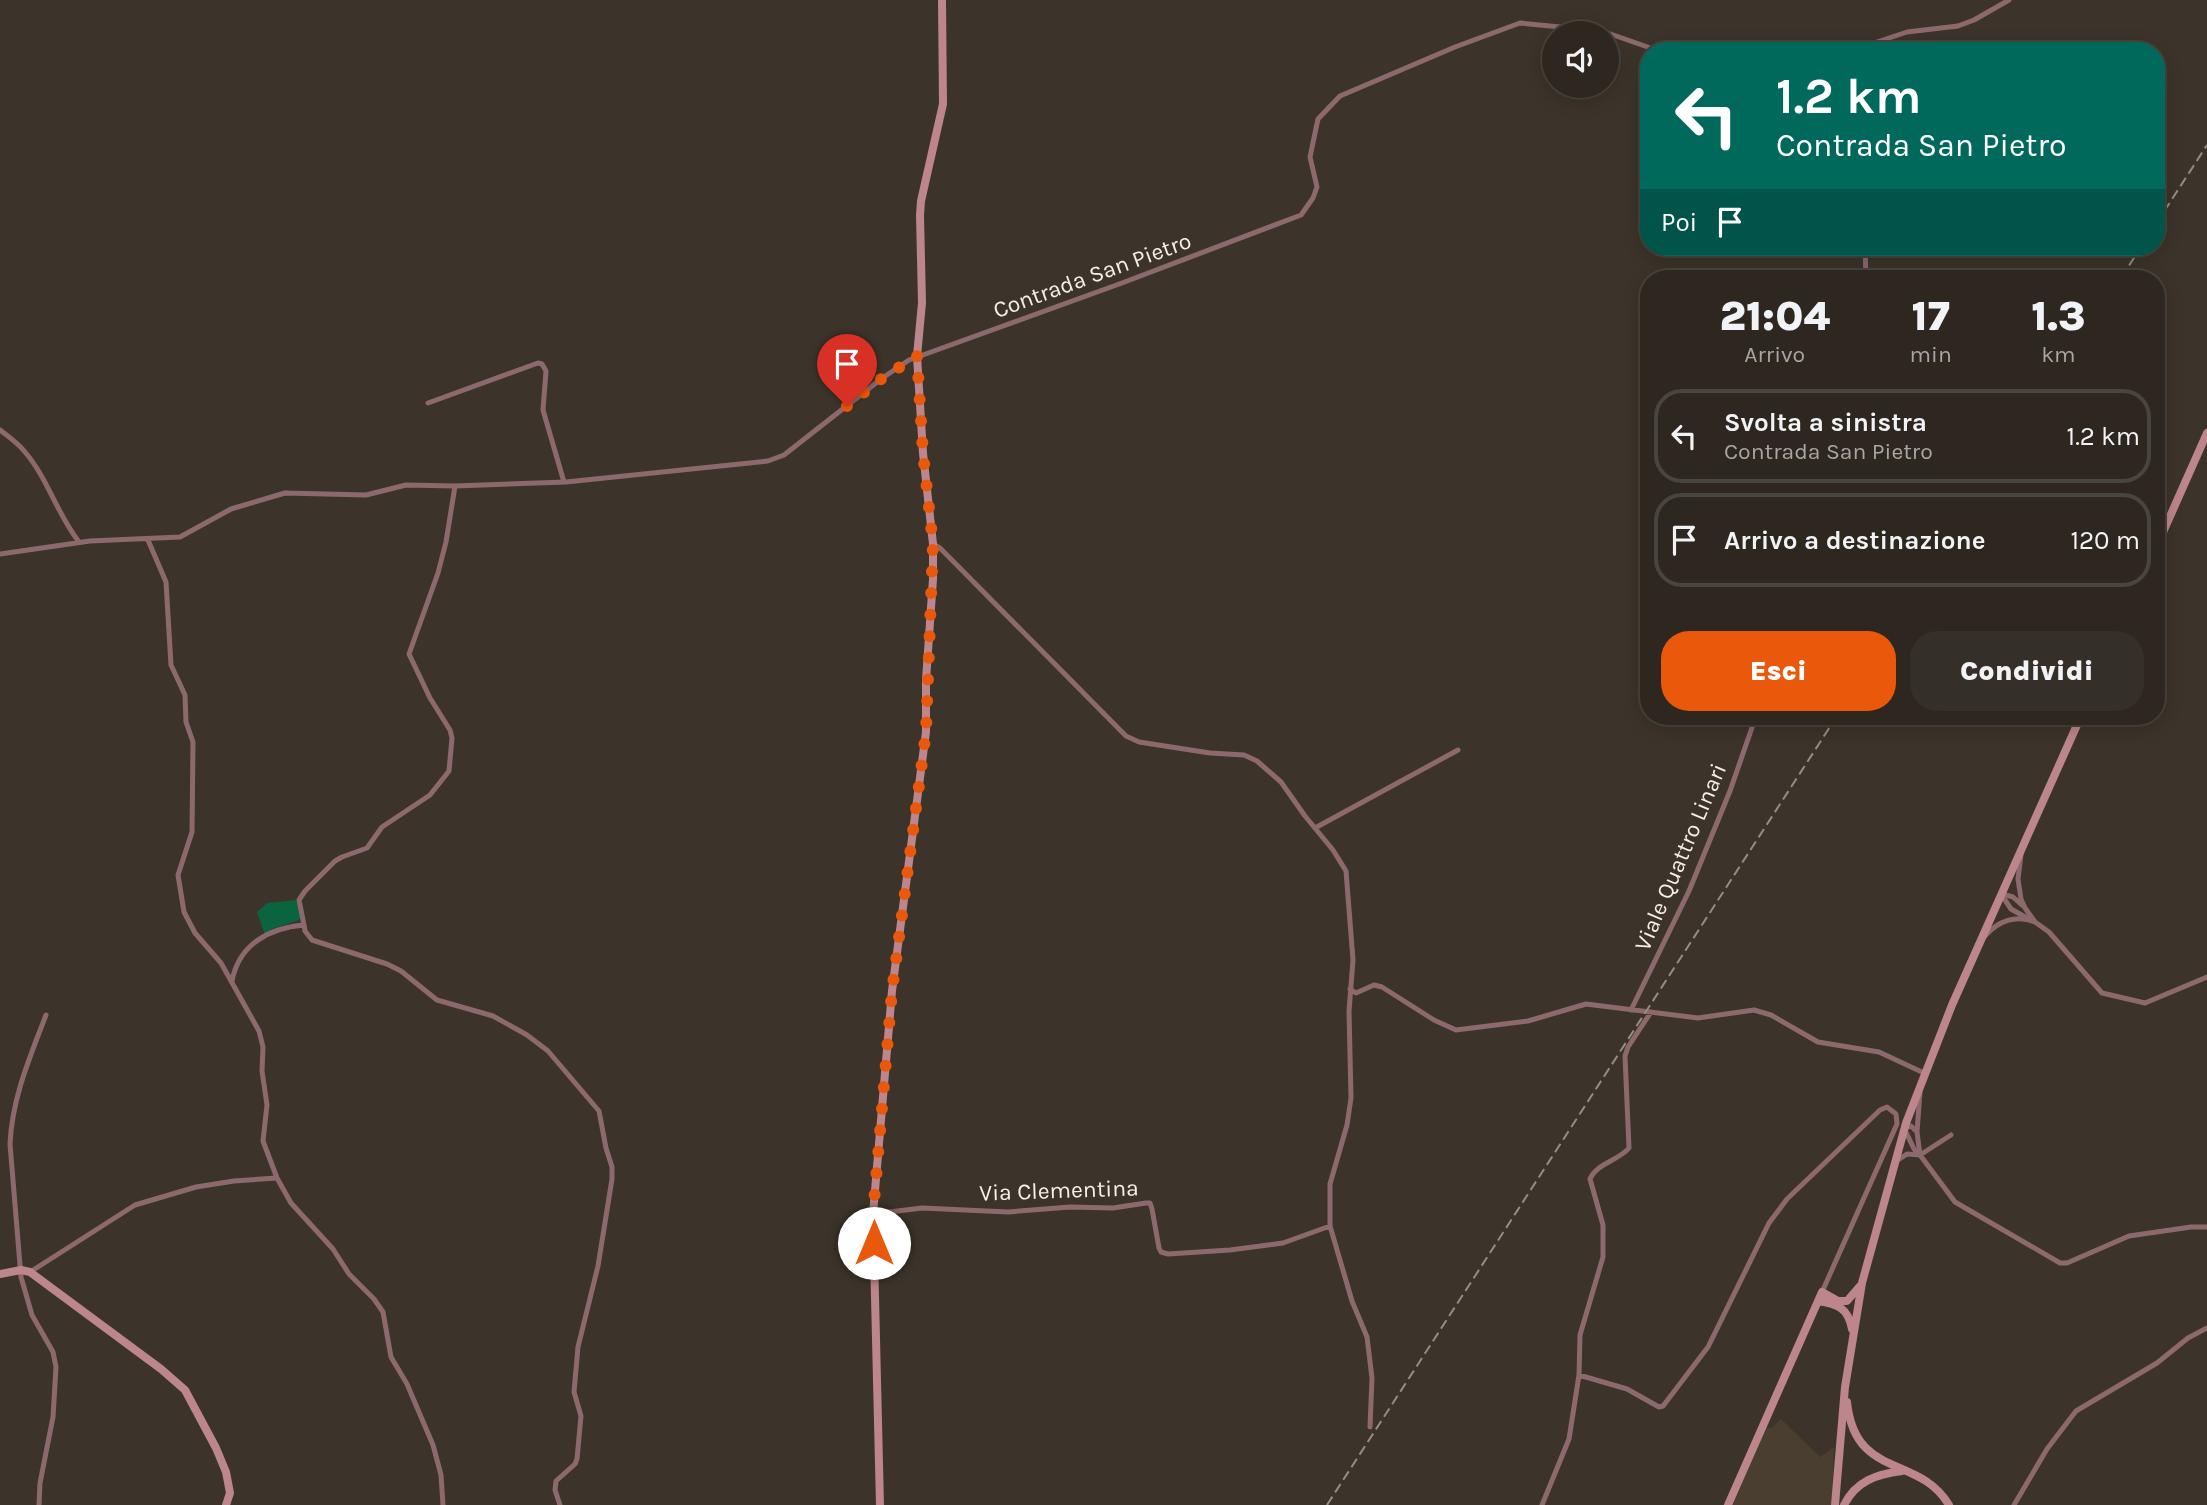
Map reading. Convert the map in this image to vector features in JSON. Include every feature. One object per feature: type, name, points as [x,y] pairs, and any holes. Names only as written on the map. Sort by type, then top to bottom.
[{"type":"street","points":[[880,1505],[873,1214],[892,991],[926,732],[933,544],[923,453],[917,356],[922,303],[921,201],[943,104],[942,0]]},
{"type":"street","points":[[1872,42],[1907,32],[1958,26],[2009,0]]},
{"type":"street","name":"Contrada San Pietro","points":[[0,554],[79,542],[185,536],[231,509],[285,493],[366,495],[406,485],[564,482],[768,461],[784,456],[881,379],[917,356],[922,357],[1297,218],[1306,209],[1317,187],[1310,157],[1318,119],[1340,96],[1455,47],[1520,23],[1602,31],[1640,44]]},
{"type":"street","points":[[428,403],[538,363],[542,364],[546,371],[543,410],[564,482]]},
{"type":"street","points":[[0,430],[20,445],[29,456],[57,510],[79,542]]},
{"type":"street","points":[[2165,528],[2207,433]]},
{"type":"street","points":[[455,486],[438,573],[410,654],[430,698],[450,730],[452,738],[449,771],[430,795],[382,827],[367,848],[342,857],[304,891],[299,900],[305,932],[312,940],[387,964],[437,1000],[493,1016],[527,1035],[548,1051],[599,1111],[612,1167],[611,1191],[591,1299],[578,1347],[574,1392],[581,1416],[577,1459],[556,1481],[555,1490],[560,1505]]},
{"type":"street","points":[[148,540],[166,582],[171,665],[185,695],[186,722],[193,741],[192,832],[181,863],[178,884],[188,922],[221,963],[261,1039],[267,1105],[263,1141],[277,1178],[291,1203],[333,1249],[349,1274],[383,1312],[391,1357],[407,1384],[433,1445],[441,1475],[443,1505]]},
{"type":"street","points":[[933,544],[940,548],[1126,736],[1139,743],[1251,757],[1278,778],[1333,850],[1348,876],[1348,915],[1353,960],[1350,989],[1351,1106],[1330,1184],[1330,1226],[1352,1301],[1367,1337],[1372,1378],[1370,1427]]},
{"type":"street","name":"Viale Quattro Linari","points":[[1631,1010],[1689,891],[1730,791],[1753,725]]},
{"type":"street","points":[[1835,1505],[1845,1387],[1862,1283],[1904,1128],[1923,1073],[2077,725]]},
{"type":"street","points":[[1315,828],[1458,750]]},
{"type":"street","points":[[2022,849],[2018,879],[2021,900],[2033,920]]},
{"type":"street","points":[[2001,894],[2013,897],[2025,908]]},
{"type":"street","points":[[2001,894],[2011,909],[2049,932],[2102,993],[2114,998],[2145,1003],[2207,977]]},
{"type":"street","points":[[1982,939],[2002,921],[2033,920]]},
{"type":"street","points":[[231,982],[237,961],[245,951],[279,929],[304,925]]},
{"type":"street","points":[[1350,989],[1356,993],[1374,985],[1382,988],[1434,1020],[1456,1030],[1528,1021],[1586,1004],[1698,1018],[1746,1010],[1761,1011],[1818,1042],[1879,1052],[1923,1073]]},
{"type":"street","points":[[1542,1505],[1569,1439],[1579,1375],[1580,1335],[1598,1277],[1604,1241],[1603,1225],[1590,1179],[1595,1170],[1629,1148],[1626,1052],[1651,1012]]},
{"type":"street","points":[[39,1505],[40,1483],[54,1417],[56,1367],[53,1352],[32,1315],[10,1133],[26,1064],[46,1015]]},
{"type":"street","points":[[1920,1084],[1917,1132],[1920,1155]]},
{"type":"street","points":[[1579,1375],[1627,1390],[1659,1407],[1664,1406],[1708,1347],[1769,1223],[1795,1191],[1880,1110],[1887,1107],[1896,1114],[1897,1124],[1728,1505]]},
{"type":"street","points":[[1904,1128],[1911,1126],[1917,1132]]},
{"type":"street","points":[[1904,1128],[1914,1149],[1950,1198],[2060,1263],[2067,1263],[2129,1236],[2207,1227]]},
{"type":"street","points":[[1893,1167],[1902,1156],[1920,1155],[1951,1135]]},
{"type":"street","points":[[0,1274],[25,1271],[135,1205],[207,1185],[277,1178]]},
{"type":"street","name":"Via Clementina","points":[[873,1214],[922,1208],[1008,1212],[1070,1207],[1113,1208],[1150,1203],[1161,1252],[1168,1254],[1283,1244],[1330,1226]]},
{"type":"street","points":[[25,1271],[161,1369],[185,1390],[226,1472],[230,1493],[226,1505]]},
{"type":"street","points":[[1820,1297],[1847,1301],[1862,1283]]},
{"type":"street","points":[[1820,1297],[1846,1311],[1853,1335]]},
{"type":"street","points":[[2014,1505],[2047,1449],[2072,1415],[2157,1363],[2207,1328]]},
{"type":"street","points":[[1845,1387],[1849,1418],[1857,1438],[1875,1457],[1919,1475],[1931,1483],[1949,1505]]},
{"type":"street","points":[[1844,1505],[1854,1491],[1868,1479],[1884,1473],[1905,1471]]},
{"type":"shaded area","points":[[1781,1419],[1820,1457],[1834,1447],[1832,1505],[1733,1505],[1766,1428],[1771,1428]]},
{"type":"green space","points":[[296,900],[301,916],[299,920],[272,929],[265,935],[257,912],[267,903]]},
{"type":"railway","points":[[2165,210],[2207,145]]},
{"type":"railway","points":[[2126,270],[2135,256]]},
{"type":"railway","points":[[1327,1505],[1831,725]]},
{"type":"route","points":[[847,406],[881,379],[917,356],[919,407],[933,544],[926,732],[892,991],[873,1214],[874,1243]]}]
